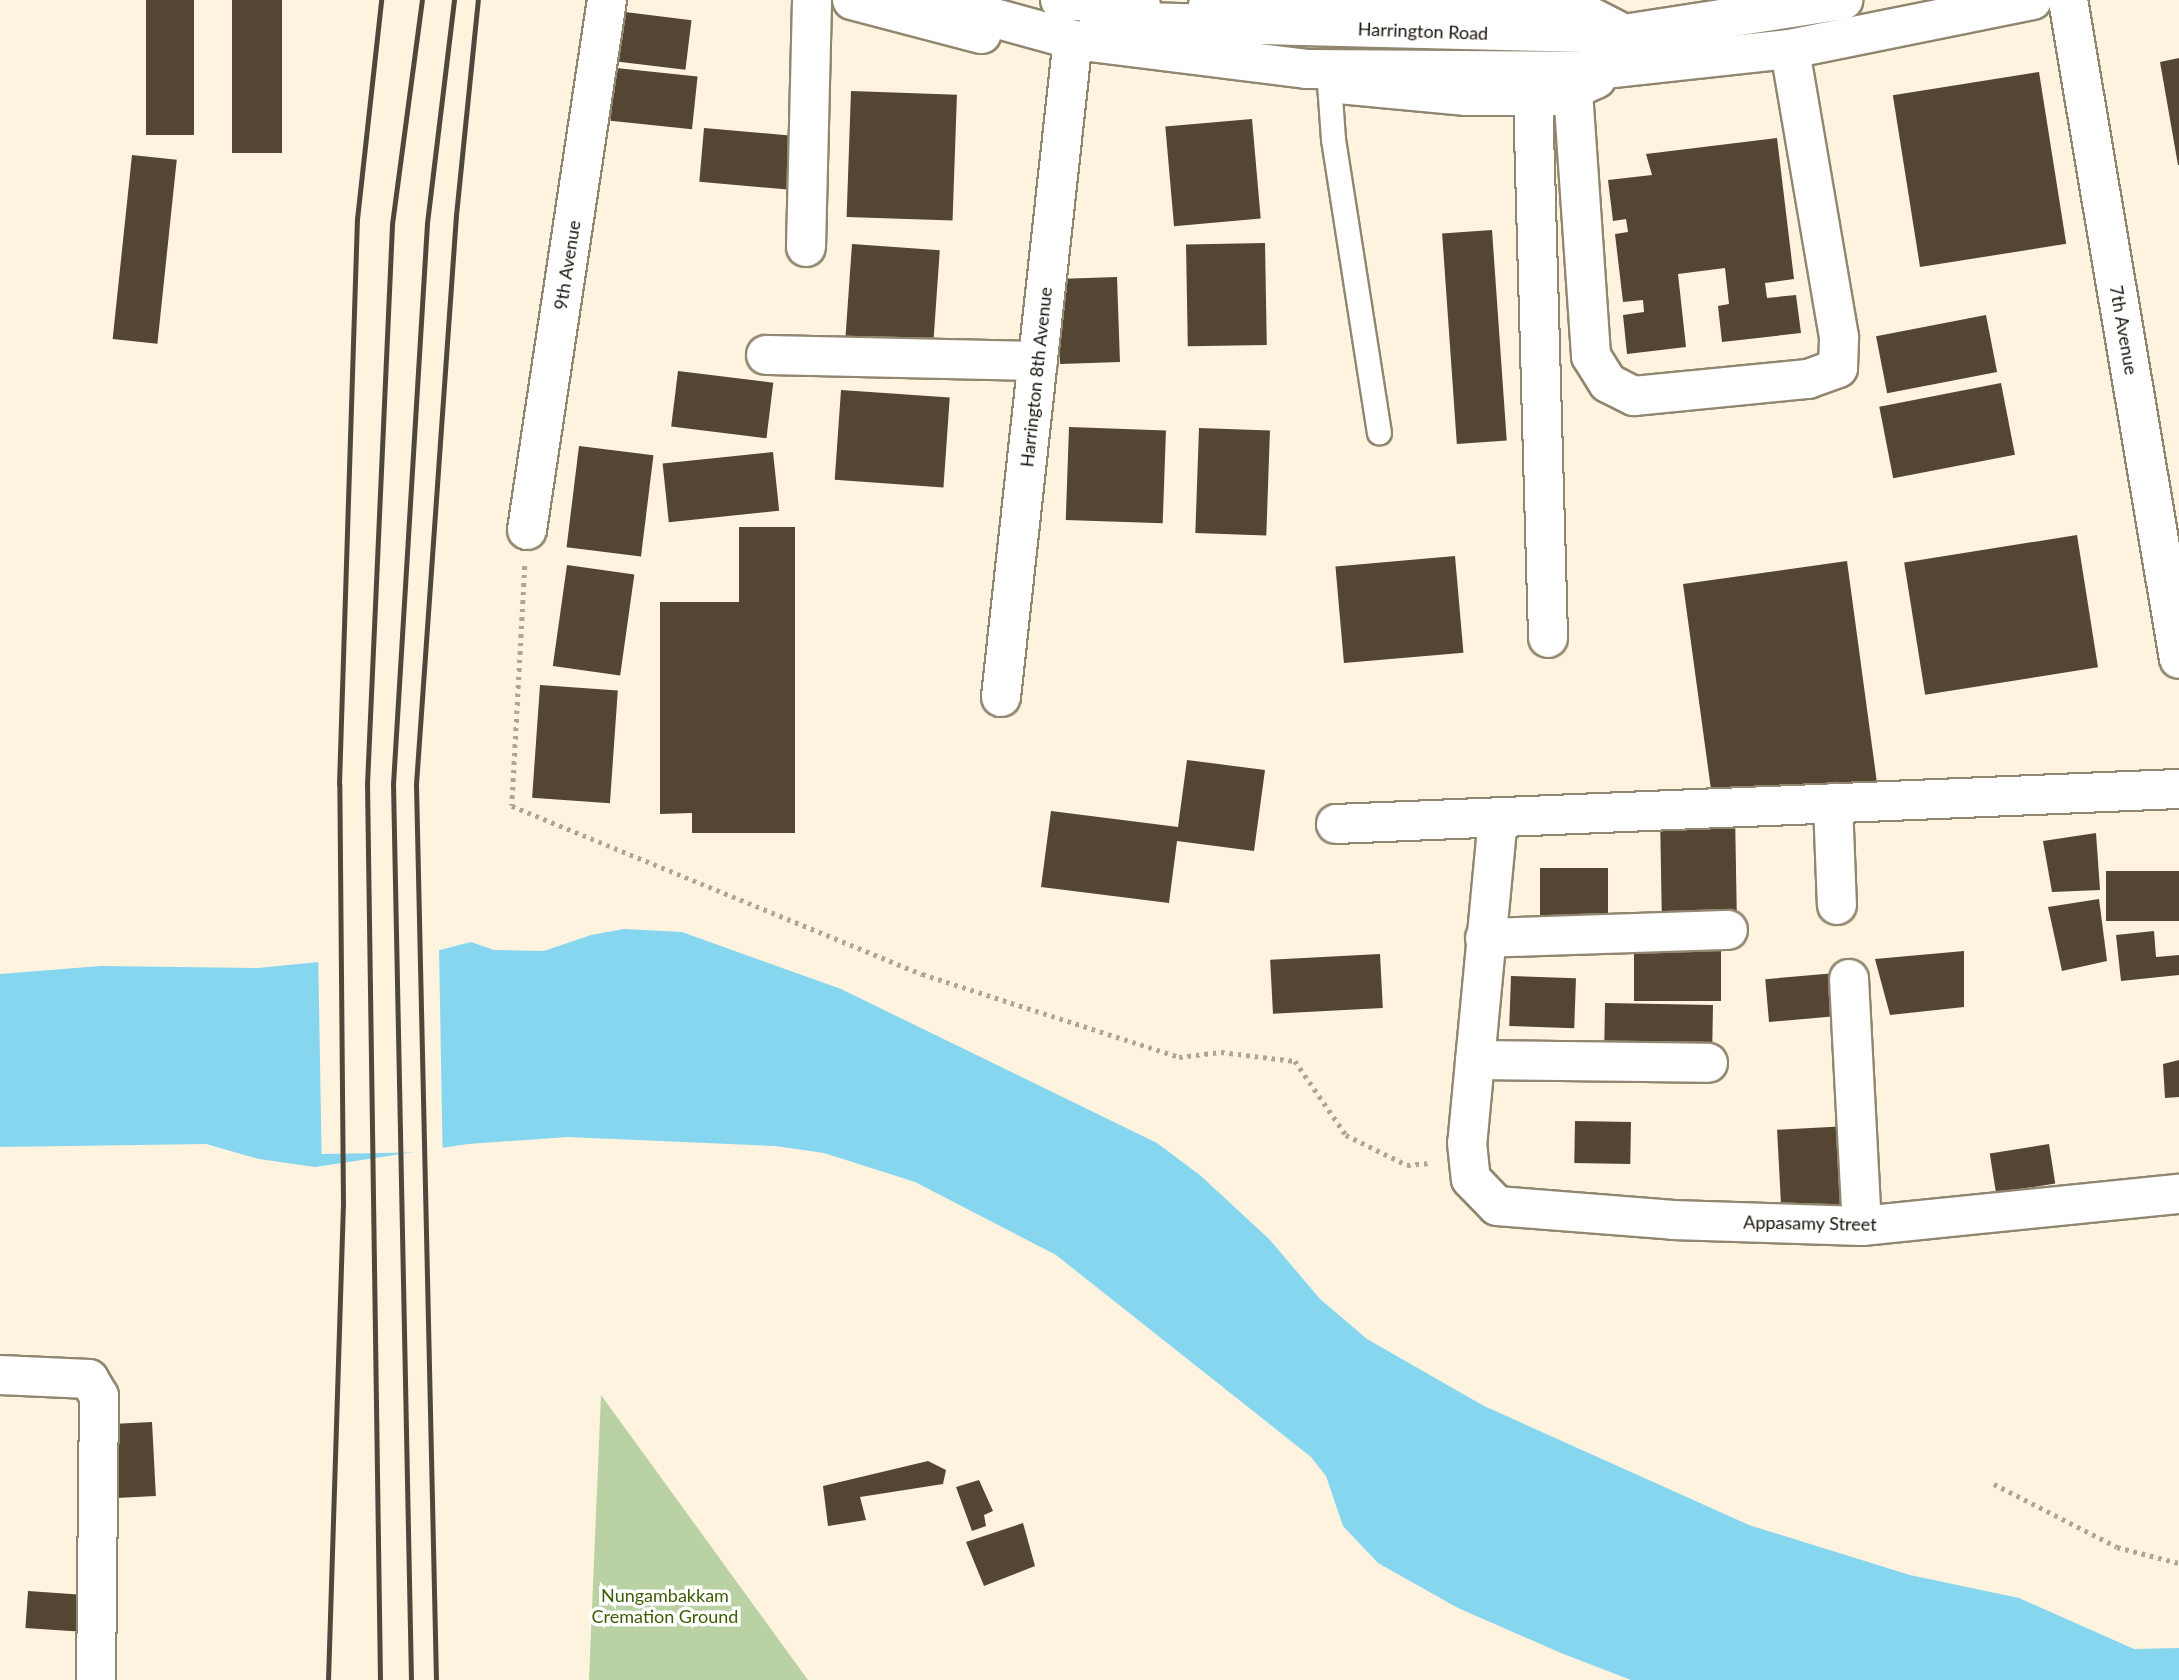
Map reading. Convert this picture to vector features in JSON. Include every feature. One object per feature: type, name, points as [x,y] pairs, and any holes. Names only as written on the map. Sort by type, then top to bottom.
[{"type":"street","name":"9th Avenue","points":[[527,530],[607,0]]},
{"type":"street","points":[[806,247],[812,0]]},
{"type":"street","points":[[852,0],[1071,57],[1466,96],[1526,42]]},
{"type":"street","name":"Harrington Road","points":[[929,0],[1074,40],[1292,67],[1526,42]]},
{"type":"street","name":"Harrington Road","points":[[1004,0],[1078,20],[1526,42],[1618,51],[1771,6],[1843,0]]},
{"type":"street","points":[[1060,0],[1267,3],[1526,42],[1573,91],[1591,356],[1608,383],[1634,396],[1808,379],[1838,368],[1839,337],[1790,48]]},
{"type":"street","points":[[1573,91],[1618,51],[1790,48],[2032,0]]},
{"type":"street","name":"7th Avenue","points":[[2068,0],[2179,659]]},
{"type":"street","points":[[1526,42],[1548,638]]},
{"type":"street","name":"Harrington 8th Avenue","points":[[1001,697],[1071,57]]},
{"type":"street","points":[[766,355],[1038,361]]},
{"type":"street","points":[[1336,824],[2179,789]]},
{"type":"street","points":[[1833,803],[1837,905]]},
{"type":"street","points":[[1469,1160],[1485,938],[1498,818]]},
{"type":"street","points":[[1485,938],[1728,930]]},
{"type":"street","points":[[1849,979],[1862,1226]]},
{"type":"street","points":[[1475,1060],[1708,1063]]},
{"type":"street","name":"Appasamy Street","points":[[1469,1160],[1471,1179],[1497,1206],[1673,1220],[1862,1226],[2179,1194]]},
{"type":"street","points":[[0,1375],[89,1379],[99,1396],[96,1680]]},
{"type":"lane","points":[[1329,83],[1333,139],[1379,432]]},
{"type":"path","points":[[527,530],[512,806],[922,974],[1180,1057],[1221,1052],[1295,1061],[1346,1135],[1407,1165],[1469,1160]]},
{"type":"path","points":[[1994,1484],[2118,1548],[2179,1563]]},
{"type":"green space","name":"Nungambakkam Cremation Ground","points":[[601,1395],[808,1680],[589,1680]]},
{"type":"water","points":[[624,929],[682,932],[841,989],[1157,1143],[1201,1176],[1270,1240],[1320,1299],[1367,1339],[1484,1406],[1749,1525],[1910,1575],[2019,1598],[2134,1649],[2179,1648],[2179,1680],[1631,1680],[1561,1653],[1458,1608],[1378,1563],[1343,1526],[1326,1476],[1311,1457],[1056,1255],[915,1182],[824,1153],[775,1146],[568,1137],[468,1144],[315,1167],[259,1159],[206,1144],[0,1147],[0,974],[101,966],[258,968],[440,950],[471,942],[494,950],[544,951],[591,935]]},
{"type":"pier","points":[[439,946],[443,1152],[322,1154],[318,948]]},
{"type":"building","points":[[146,0],[194,0],[194,135],[146,135]]},
{"type":"building","points":[[232,0],[282,0],[282,153],[232,153]]},
{"type":"building","points":[[625,12],[692,20],[685,70],[619,62]]},
{"type":"building","points":[[2179,58],[2179,165],[2178,165],[2160,62]]},
{"type":"building","points":[[616,68],[698,77],[692,129],[610,121]]},
{"type":"building","points":[[2039,72],[2066,244],[1920,267],[1893,95]]},
{"type":"building","points":[[851,91],[957,95],[953,221],[847,217]]},
{"type":"building","points":[[1252,119],[1261,219],[1174,226],[1165,127]]},
{"type":"building","points":[[704,128],[793,136],[788,190],[699,182]]},
{"type":"building","points":[[1777,138],[1794,279],[1765,283],[1767,298],[1796,295],[1801,333],[1722,342],[1718,306],[1729,304],[1725,268],[1678,274],[1686,347],[1627,354],[1623,315],[1644,312],[1643,300],[1623,302],[1615,234],[1628,232],[1626,219],[1613,221],[1608,180],[1652,175],[1646,154]]},
{"type":"building","points":[[132,155],[177,160],[157,344],[113,339]]},
{"type":"building","points":[[1492,230],[1507,440],[1457,444],[1442,233]]},
{"type":"building","points":[[1265,243],[1267,345],[1188,346],[1186,244]]},
{"type":"building","points":[[852,244],[940,250],[933,345],[845,339]]},
{"type":"building","points":[[1117,277],[1120,362],[1060,364],[1057,279]]},
{"type":"building","points":[[1986,315],[1997,372],[1887,393],[1876,336]]},
{"type":"building","points":[[678,371],[773,383],[766,438],[671,427]]},
{"type":"building","points":[[2001,383],[2015,455],[1893,478],[1879,407]]},
{"type":"building","points":[[841,390],[950,398],[943,487],[835,480]]},
{"type":"building","points":[[1069,427],[1166,430],[1163,523],[1066,520]]},
{"type":"building","points":[[1199,428],[1270,430],[1266,535],[1195,533]]},
{"type":"building","points":[[579,446],[653,455],[641,556],[567,547]]},
{"type":"building","points":[[773,452],[779,511],[669,522],[663,464]]},
{"type":"building","points":[[739,527],[795,527],[795,833],[692,833],[692,813],[660,814],[660,602],[739,602]]},
{"type":"building","points":[[2077,535],[2098,667],[1925,695],[1904,562]]},
{"type":"building","points":[[1455,556],[1463,653],[1344,663],[1335,566]]},
{"type":"building","points":[[1847,561],[1877,783],[1813,792],[1812,783],[1712,797],[1683,584]]},
{"type":"building","points":[[567,565],[634,574],[620,675],[553,666]]},
{"type":"building","points":[[540,685],[618,690],[610,803],[532,798]]},
{"type":"building","points":[[1187,760],[1265,770],[1254,851],[1177,841],[1169,903],[1041,887],[1051,811],[1178,827]]},
{"type":"building","points":[[1735,812],[1737,920],[1662,921],[1660,813]]},
{"type":"building","points":[[2096,833],[2100,890],[2052,892],[2043,841]]},
{"type":"building","points":[[1540,868],[1608,868],[1608,916],[1540,916]]},
{"type":"building","points":[[2106,871],[2179,871],[2179,921],[2106,921]]},
{"type":"building","points":[[2099,899],[2107,961],[2062,971],[2048,907]]},
{"type":"building","points":[[2154,931],[2156,957],[2179,955],[2179,975],[2121,981],[2116,935]]},
{"type":"building","points":[[1634,942],[1721,942],[1721,1001],[1634,1001]]},
{"type":"building","points":[[1964,951],[1964,1007],[1890,1015],[1875,959]]},
{"type":"building","points":[[1380,954],[1383,1008],[1273,1014],[1270,960]]},
{"type":"building","points":[[1836,973],[1840,1016],[1769,1022],[1765,979]]},
{"type":"building","points":[[1511,976],[1576,978],[1574,1028],[1509,1026]]},
{"type":"building","points":[[1605,1003],[1713,1005],[1712,1052],[1604,1050]]},
{"type":"building","points":[[2179,1060],[2179,1097],[2165,1098],[2163,1064]]},
{"type":"building","points":[[1575,1121],[1631,1122],[1630,1164],[1574,1163]]},
{"type":"building","points":[[1849,1126],[1853,1207],[1781,1211],[1777,1130]]},
{"type":"building","points":[[2049,1144],[2055,1184],[1996,1193],[1990,1153]]},
{"type":"building","points":[[152,1422],[156,1496],[111,1498],[107,1424]]},
{"type":"building","points":[[928,1461],[946,1470],[943,1484],[860,1497],[866,1520],[828,1526],[823,1486]]},
{"type":"building","points":[[979,1480],[993,1511],[984,1515],[986,1526],[972,1531],[956,1487]]},
{"type":"building","points":[[1023,1523],[1035,1566],[984,1586],[966,1542]]},
{"type":"building","points":[[28,1591],[92,1595],[89,1632],[25,1628]]},
{"type":"railway","points":[[328,1680],[343,1205],[339,784],[357,219],[381,0]]},
{"type":"railway","points":[[380,1680],[367,784],[392,224],[422,0]]},
{"type":"railway","points":[[411,1680],[393,784],[427,223],[454,0]]},
{"type":"railway","points":[[436,1680],[416,784],[456,215],[478,0]]}]
